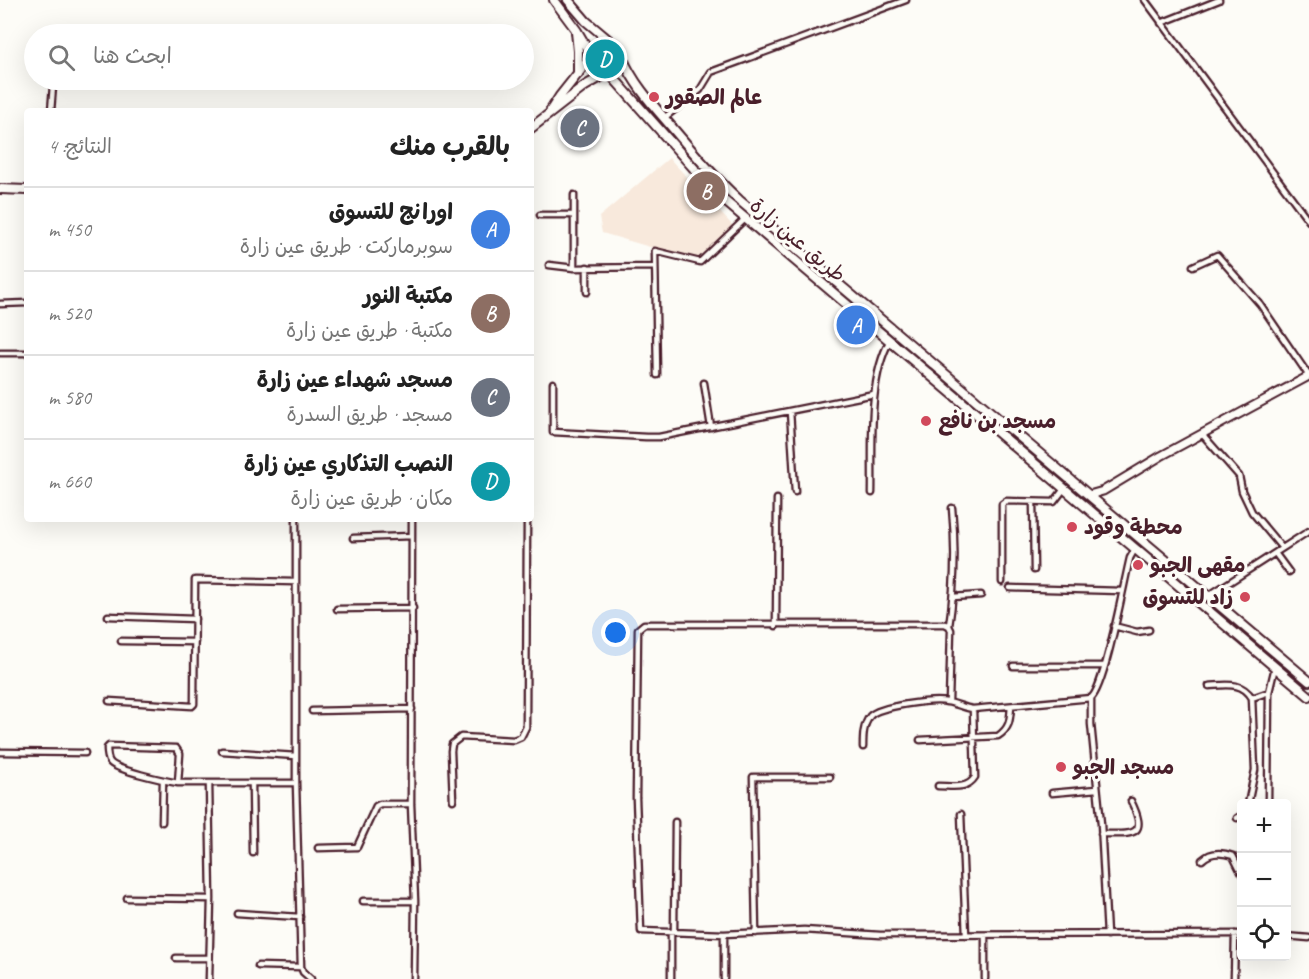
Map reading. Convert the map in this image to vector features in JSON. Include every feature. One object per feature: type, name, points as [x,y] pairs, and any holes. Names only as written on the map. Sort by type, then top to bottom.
[{"type":"main road","points":[[554,0],[582,39],[591,56],[594,68],[608,74]]},
{"type":"main road","points":[[534,126],[585,86],[619,68],[622,57],[618,47],[593,27],[568,0]]},
{"type":"main road","points":[[582,39],[591,34],[593,27]]},
{"type":"main road","points":[[575,28],[579,51],[578,75]]},
{"type":"main road","points":[[549,113],[599,44],[612,43]]},
{"type":"main road","name":"طريق عين زارة","points":[[622,57],[632,77],[664,118],[706,168],[739,200],[1208,596],[1308,677]]},
{"type":"main road","name":"طريق عين زارة","points":[[608,74],[622,86],[698,173],[746,219],[1309,696]]},
{"type":"main road","points":[[622,86],[626,78],[632,77]]},
{"type":"main road","points":[[0,189],[24,190]]},
{"type":"street","points":[[664,118],[700,90],[711,72],[906,0]]},
{"type":"street","points":[[1145,0],[1309,221]]},
{"type":"street","points":[[1161,23],[1219,0]]},
{"type":"street","points":[[51,108],[53,90]]},
{"type":"street","points":[[574,195],[574,268]]},
{"type":"street","points":[[1304,214],[1309,210]]},
{"type":"street","points":[[540,215],[574,215]]},
{"type":"street","points":[[657,375],[655,251],[700,262],[746,219]]},
{"type":"street","points":[[1089,495],[1107,488],[1309,376],[1260,304],[1217,255],[1192,266]]},
{"type":"street","points":[[549,265],[574,268],[654,267]]},
{"type":"street","points":[[587,267],[587,292]]},
{"type":"street","points":[[0,304],[24,303]]},
{"type":"street","points":[[872,493],[874,394],[880,362],[890,340]]},
{"type":"street","points":[[0,353],[24,353]]},
{"type":"street","points":[[553,383],[552,430],[554,432],[659,437],[874,394]]},
{"type":"street","points":[[704,383],[711,427]]},
{"type":"street","points":[[790,411],[795,492]]},
{"type":"street","points":[[1203,434],[1239,476],[1242,491],[1252,512],[1282,548]]},
{"type":"street","points":[[1102,506],[1107,488]]},
{"type":"street","points":[[1002,582],[1002,505],[1006,501],[1055,501],[1064,489]]},
{"type":"street","points":[[776,626],[777,500]]},
{"type":"street","points":[[1033,502],[1034,570]]},
{"type":"street","points":[[950,702],[951,630],[949,626],[955,554],[952,508]]},
{"type":"street","points":[[296,522],[296,783],[301,967],[311,979]]},
{"type":"street","points":[[412,522],[411,804],[415,901],[414,979]]},
{"type":"street","points":[[453,800],[450,751],[456,740],[461,737],[514,740],[525,732],[527,522]]},
{"type":"street","points":[[1208,596],[1309,531]]},
{"type":"street","points":[[353,538],[412,536]]},
{"type":"street","points":[[863,747],[866,725],[874,713],[911,703],[950,702],[963,708],[973,709],[1090,698],[1096,693],[1130,558],[1135,549]]},
{"type":"street","points":[[1275,553],[1289,572]]},
{"type":"street","points":[[109,701],[192,706],[194,704],[195,580],[295,582]]},
{"type":"street","points":[[1010,588],[1122,591]]},
{"type":"street","points":[[953,597],[981,595]]},
{"type":"street","points":[[337,609],[413,608]]},
{"type":"street","points":[[108,616],[195,619]]},
{"type":"street","points":[[949,626],[945,624],[776,626],[644,624],[638,629],[636,798],[641,931],[724,934],[804,930],[880,935],[1237,934]]},
{"type":"street","points":[[1114,626],[1137,632],[1149,630]]},
{"type":"street","points":[[121,641],[195,642]]},
{"type":"street","points":[[1012,666],[1104,666]]},
{"type":"street","points":[[1268,799],[1269,692],[1275,667]]},
{"type":"street","points":[[1209,686],[1235,685],[1245,689],[1251,698],[1255,770],[1249,799]]},
{"type":"street","points":[[1251,698],[1269,692]]},
{"type":"street","points":[[1090,698],[1107,935]]},
{"type":"street","points":[[920,740],[975,739],[998,736],[1010,723],[1011,706]]},
{"type":"street","points":[[312,711],[412,709]]},
{"type":"street","points":[[938,786],[962,786],[971,783],[975,777],[973,709]]},
{"type":"street","points":[[178,783],[180,754],[176,748],[109,746],[107,748],[107,756],[114,766],[163,781],[178,783],[296,783]]},
{"type":"street","points":[[222,751],[296,756]]},
{"type":"street","points":[[0,752],[85,753]]},
{"type":"street","points":[[756,933],[753,777],[830,777]]},
{"type":"street","points":[[162,822],[163,781]]},
{"type":"street","points":[[209,783],[211,898],[209,979]]},
{"type":"street","points":[[252,783],[253,853]]},
{"type":"street","points":[[1052,793],[1097,789]]},
{"type":"street","points":[[1101,834],[1130,834],[1136,831],[1137,816],[1131,801]]},
{"type":"street","points":[[318,848],[358,847],[376,806],[411,804]]},
{"type":"street","points":[[961,814],[966,935]]},
{"type":"street","points":[[671,979],[675,822]]},
{"type":"street","points":[[1202,860],[1213,854],[1225,854],[1233,856],[1237,864]]},
{"type":"street","points":[[127,898],[211,898]]},
{"type":"street","points":[[363,901],[415,901]]},
{"type":"street","points":[[237,913],[300,917]]},
{"type":"street","points":[[724,934],[724,979]]},
{"type":"street","points":[[985,935],[985,979]]},
{"type":"street","points":[[1291,936],[1309,938]]},
{"type":"street","points":[[1234,979],[1237,945]]},
{"type":"street","points":[[176,958],[209,958]]},
{"type":"street","points":[[258,966],[301,967]]},
{"type":"shaded area","points":[[669,158],[735,228],[698,261],[602,233],[599,217]]},
{"type":"place","name":"النصب التذكاري عين زارة","points":[[605,59]]},
{"type":"place","name":"عالم الصقور","points":[[654,97]]},
{"type":"place","name":"مسجد شهداء عين زارة","points":[[580,128]]},
{"type":"place","name":"مكتبة النور","points":[[706,191]]},
{"type":"place","name":"اورانج للتسوق","points":[[856,325]]},
{"type":"place","name":"مسجد بن نافع","points":[[926,421]]},
{"type":"place","name":"محطة وقود","points":[[1072,527]]},
{"type":"place","name":"مقهى الجبو","points":[[1138,565]]},
{"type":"place","name":"زاد للتسوق","points":[[1245,597]]},
{"type":"place","name":"مسجد الجبو","points":[[1061,767]]}]
